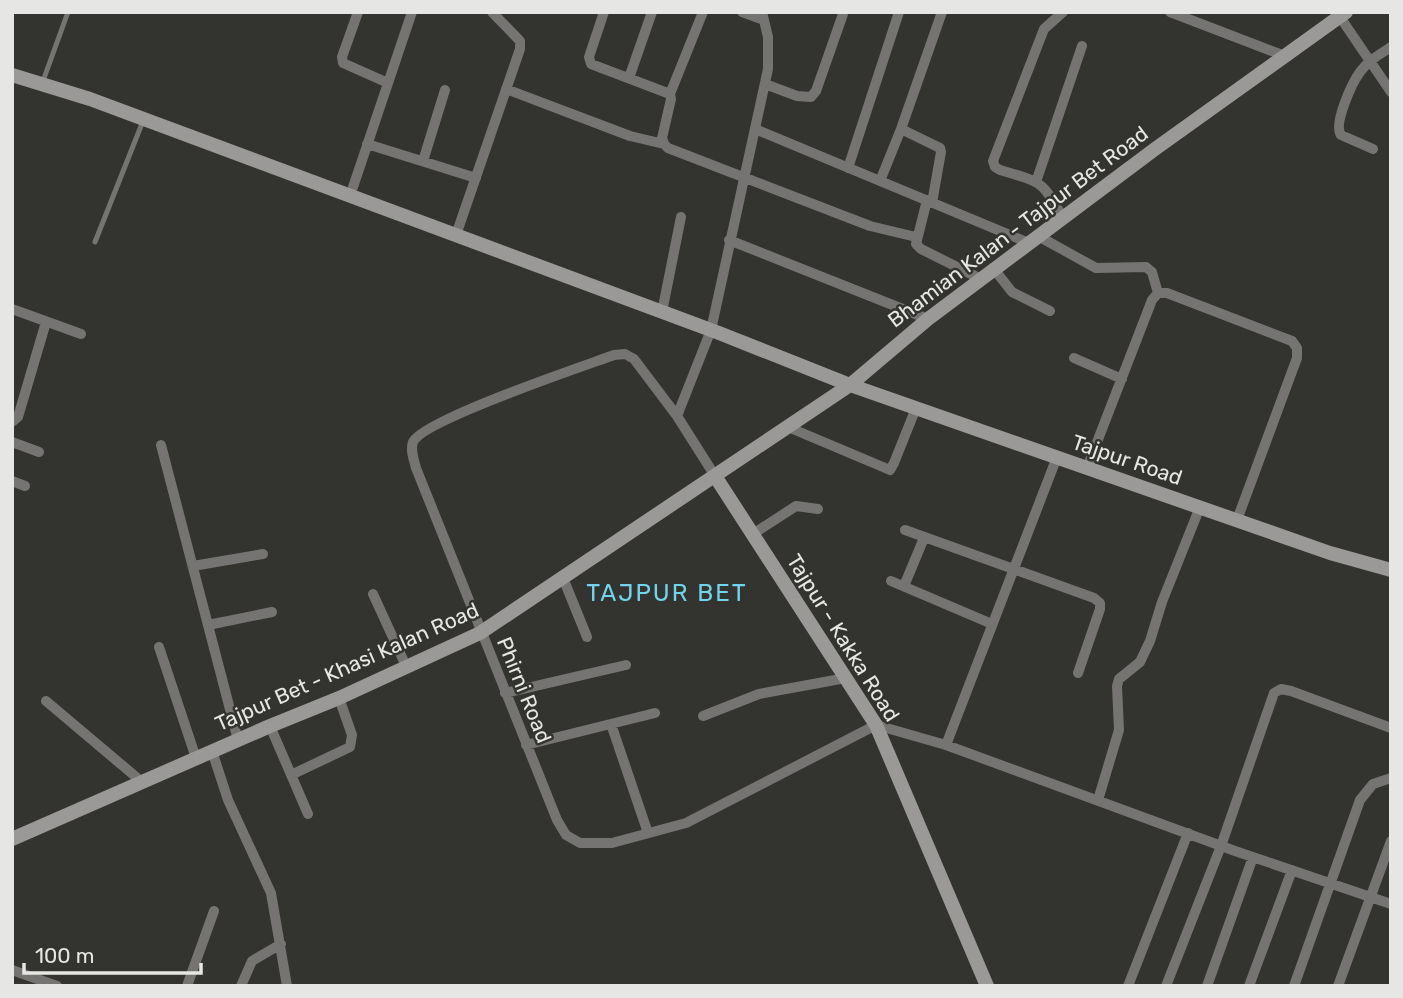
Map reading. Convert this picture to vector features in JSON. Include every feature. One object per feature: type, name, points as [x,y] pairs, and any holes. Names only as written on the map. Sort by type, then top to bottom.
[{"type":"street","points":[[358,12],[342,57],[343,62],[388,83]]},
{"type":"street","points":[[350,196],[412,12]]},
{"type":"street","points":[[456,235],[520,48],[520,41],[492,12]]},
{"type":"street","points":[[604,12],[589,57],[591,64],[670,94]]},
{"type":"street","points":[[629,78],[652,12]]},
{"type":"street","points":[[664,144],[662,138],[670,94],[703,12]]},
{"type":"street","points":[[677,416],[711,330],[765,84],[770,52],[763,16],[742,12]]},
{"type":"street","points":[[848,168],[899,12]]},
{"type":"street","points":[[880,181],[901,130],[942,12]]},
{"type":"street","points":[[1063,12],[1044,29],[993,161],[995,167],[1000,170],[1036,182],[1047,190],[1063,218]]},
{"type":"street","points":[[1170,12],[1285,56]]},
{"type":"street","points":[[765,84],[797,96],[811,97],[816,91],[843,14]]},
{"type":"street","points":[[1343,15],[1391,92]]},
{"type":"street","name":"Bhamian Kalan - Tajpur Bet Road","points":[[715,476],[850,385],[928,319],[994,269],[1343,15]]},
{"type":"street","points":[[1036,182],[1082,46]]},
{"type":"street","points":[[1374,149],[1341,135],[1338,125],[1353,83],[1370,61],[1391,47]]},
{"type":"street","name":"Tajpur Road","points":[[12,75],[144,119],[711,330],[850,385],[1330,553],[1391,570]]},
{"type":"street","points":[[506,89],[629,136],[664,144],[870,226],[916,237]]},
{"type":"street","points":[[423,161],[445,90]]},
{"type":"street","points":[[755,129],[930,202],[1034,240],[1096,268],[1146,267],[1152,272],[1158,293]]},
{"type":"street","points":[[901,130],[940,148],[941,152],[930,202],[916,237],[916,244],[981,279]]},
{"type":"street","points":[[367,144],[476,178]]},
{"type":"street","points":[[662,312],[681,217]]},
{"type":"street","points":[[730,240],[928,319]]},
{"type":"street","points":[[994,269],[1012,292],[1050,311]]},
{"type":"street","points":[[1087,468],[1152,300],[1158,293],[1167,293],[1292,341],[1297,348],[1297,358],[1237,520]]},
{"type":"street","points":[[12,309],[80,334]]},
{"type":"street","points":[[12,422],[18,417],[46,321]]},
{"type":"street","name":"Phirni Road","points":[[715,476],[677,416],[634,359],[625,354],[614,355],[476,407],[421,433],[414,441],[412,451],[416,468],[526,745],[557,820],[566,835],[580,843],[598,845],[686,823],[876,725]]},
{"type":"street","points":[[1074,358],[1122,379]]},
{"type":"street","points":[[788,427],[890,470],[916,408]]},
{"type":"street","points":[[12,442],[39,452]]},
{"type":"street","points":[[162,445],[238,740]]},
{"type":"street","points":[[946,745],[1057,457]]},
{"type":"street","name":"Tajpur - Kakka Road","points":[[715,476],[876,725],[987,986]]},
{"type":"street","name":"Tajpur Bet - Khasi Kalan Road","points":[[12,839],[340,698],[481,633],[715,476]]},
{"type":"street","points":[[12,481],[25,486]]},
{"type":"street","points":[[752,534],[796,506],[818,509]]},
{"type":"street","points":[[1098,800],[1119,730],[1119,679],[1140,662],[1150,641],[1200,507]]},
{"type":"street","points":[[905,530],[1094,598],[1100,603],[1100,609],[1077,673]]},
{"type":"street","points":[[904,586],[924,538]]},
{"type":"street","points":[[193,566],[263,554]]},
{"type":"street","points":[[563,578],[587,637]]},
{"type":"street","points":[[891,581],[992,624]]},
{"type":"street","points":[[373,594],[406,666]]},
{"type":"street","points":[[208,625],[272,612]]},
{"type":"street","points":[[159,647],[196,758]]},
{"type":"street","points":[[505,693],[626,665]]},
{"type":"street","points":[[703,716],[760,694],[846,678]]},
{"type":"street","points":[[1167,986],[1222,846],[1274,693],[1281,689],[1291,691],[1391,728]]},
{"type":"street","points":[[291,775],[350,747],[352,735],[340,698]]},
{"type":"street","points":[[46,701],[142,782]]},
{"type":"street","points":[[526,745],[655,713]]},
{"type":"street","points":[[611,724],[648,833]]},
{"type":"street","points":[[876,725],[946,745],[1222,846],[1391,904]]},
{"type":"street","points":[[270,726],[308,814]]},
{"type":"street","points":[[212,751],[228,800],[271,893],[287,986]]},
{"type":"street","points":[[1294,986],[1360,800],[1373,784],[1391,778]]},
{"type":"street","points":[[1128,986],[1188,833]]},
{"type":"street","points":[[1338,986],[1391,841]]},
{"type":"street","points":[[1207,986],[1253,857]]},
{"type":"street","points":[[1249,986],[1292,870]]},
{"type":"street","points":[[187,986],[214,911]]},
{"type":"street","points":[[241,986],[252,961],[281,944]]},
{"type":"street","points":[[12,970],[50,985]]},
{"type":"lane","points":[[42,84],[68,12]]},
{"type":"lane","points":[[95,242],[144,119]]},
{"type":"district","name":"TAJPUR BET","points":[[667,593]]}]
